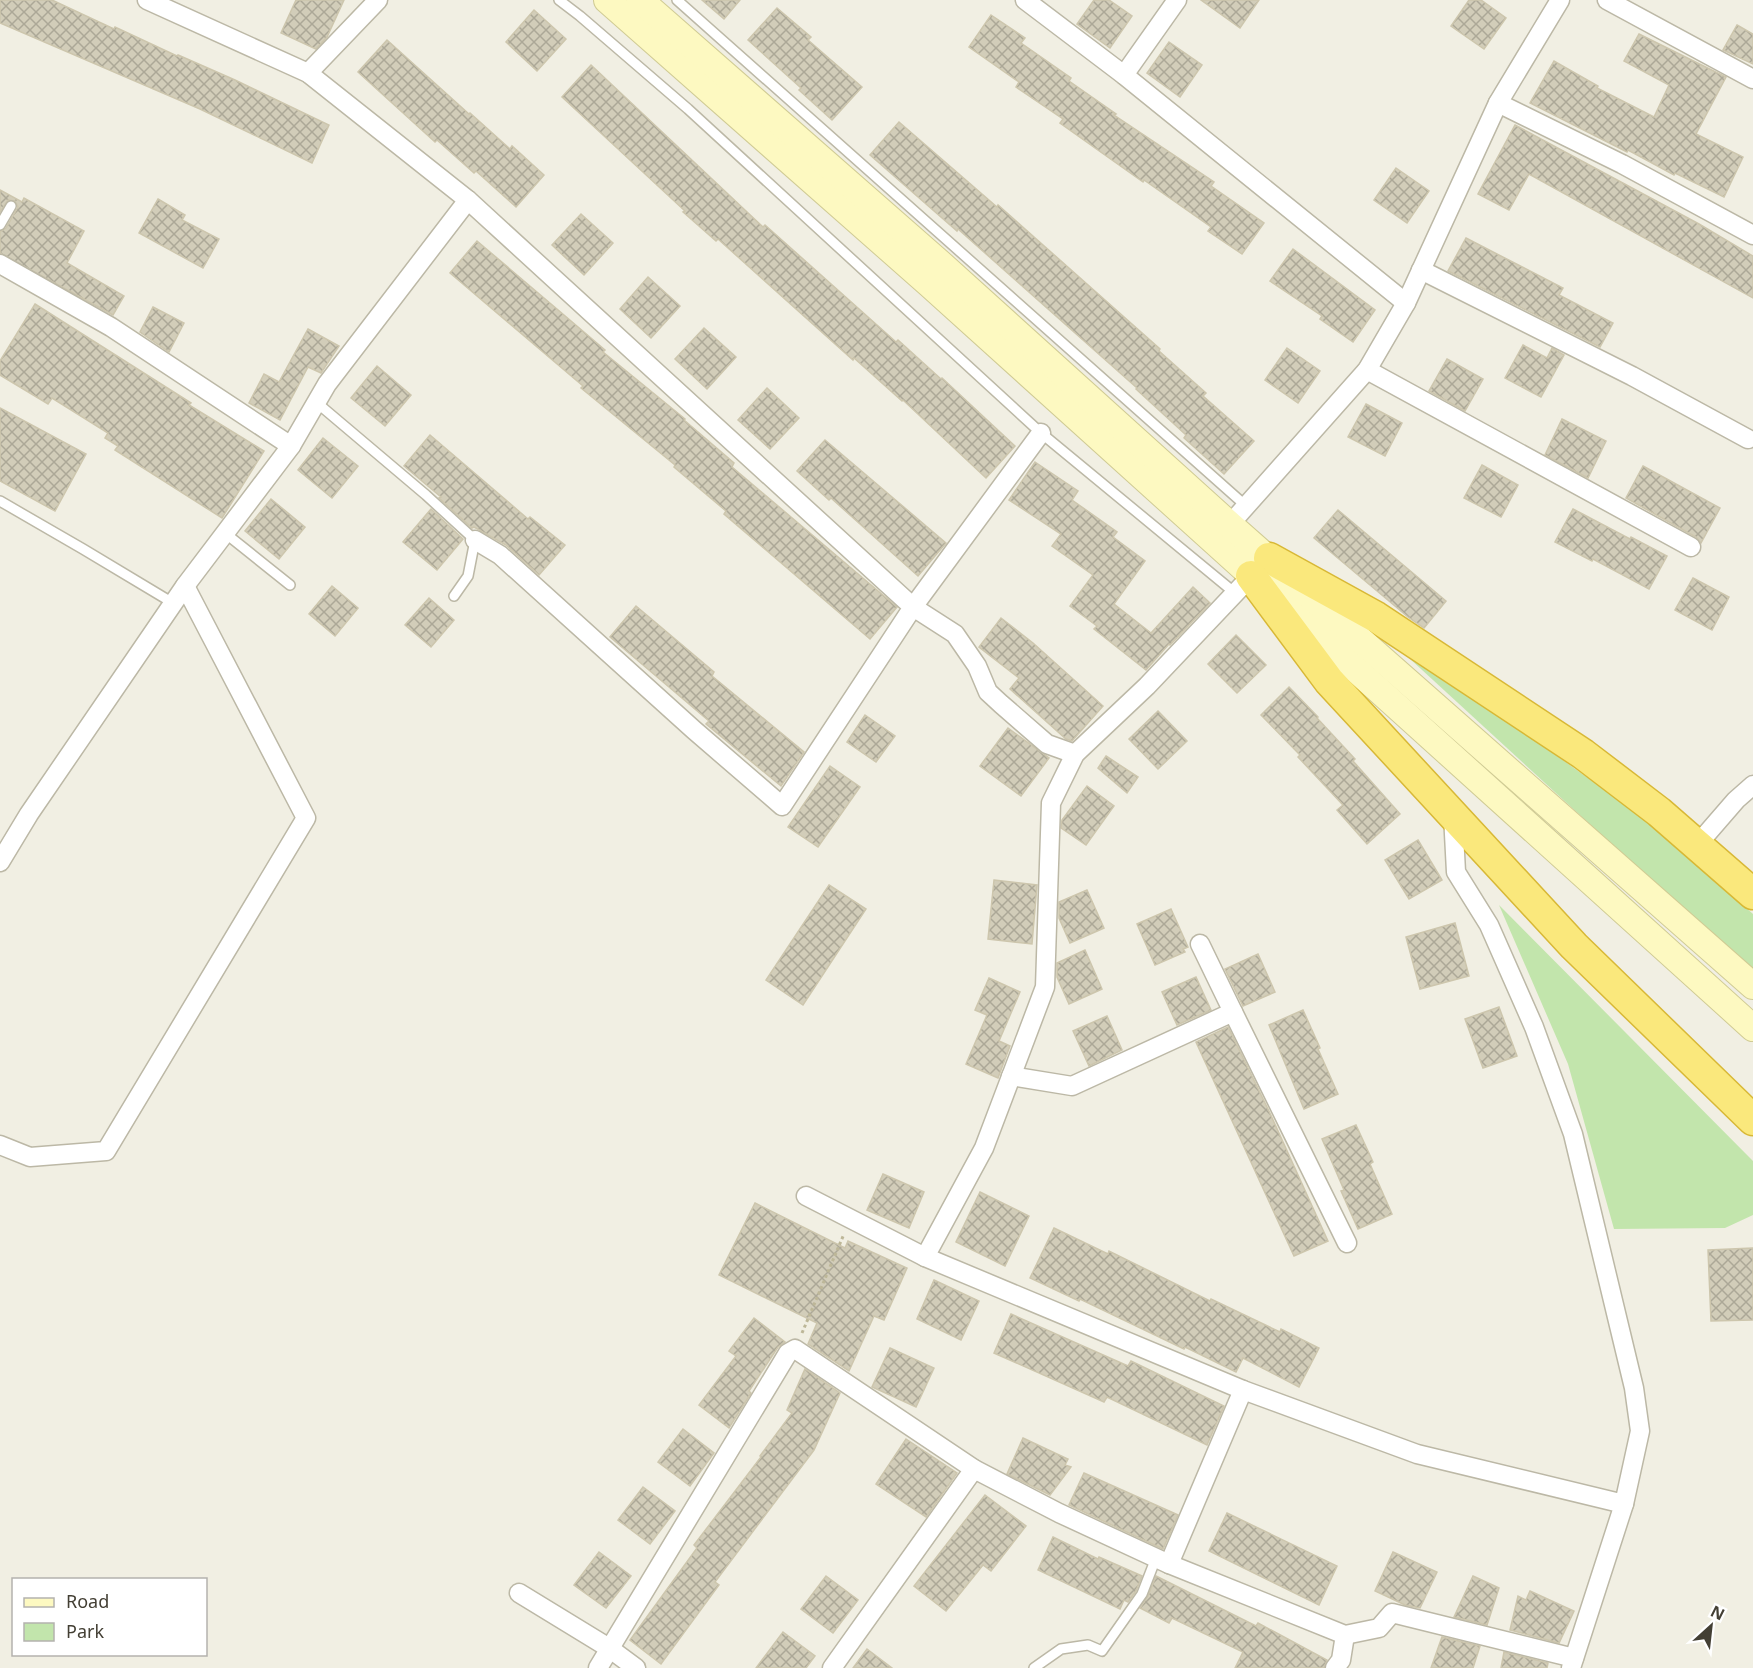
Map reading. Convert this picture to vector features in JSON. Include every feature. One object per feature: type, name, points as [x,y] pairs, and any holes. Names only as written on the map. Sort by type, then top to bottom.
[{"type":"highway","points":[[1252,576],[1329,681],[1574,946],[1753,1120]]},
{"type":"highway","points":[[1252,576],[1376,617],[1543,727],[1622,783],[1753,894]]},
{"type":"main road","points":[[607,0],[920,276],[1230,524]]},
{"type":"main road","points":[[640,0],[940,263],[1230,524],[1252,576],[1753,1028]]},
{"type":"main road","points":[[1252,576],[1753,986]]},
{"type":"street","points":[[147,0],[308,73],[468,200],[913,607],[955,634],[976,666],[988,692],[1001,704],[1047,744],[1075,754]]},
{"type":"street","points":[[308,73],[378,0]]},
{"type":"street","points":[[1025,0],[1124,75],[1406,303]]},
{"type":"street","points":[[1124,75],[1177,0]]},
{"type":"street","points":[[1230,524],[1367,370],[1406,303],[1498,103],[1560,0]]},
{"type":"street","points":[[1607,0],[1753,79]]},
{"type":"street","points":[[1498,103],[1622,164],[1753,235]]},
{"type":"street","points":[[0,862],[29,814],[173,603],[291,446],[327,384],[468,200]]},
{"type":"street","points":[[0,264],[111,327],[291,446]]},
{"type":"street","points":[[1421,270],[1632,376],[1748,439]]},
{"type":"street","points":[[1367,370],[1690,547]]},
{"type":"street","points":[[475,540],[500,555],[782,806],[913,607],[1041,433]]},
{"type":"street","points":[[925,1257],[984,1148],[1045,987],[1051,803],[1075,754],[1147,686],[1252,576]]},
{"type":"street","points":[[0,1145],[30,1157],[106,1151],[306,818],[185,586]]},
{"type":"street","points":[[1697,845],[1736,800],[1753,785]]},
{"type":"street","points":[[598,1668],[788,1353],[795,1349],[974,1468],[1059,1513],[1162,1561],[1345,1635],[1378,1628],[1392,1613],[1572,1663],[1624,1504],[1640,1431],[1634,1389],[1573,1134],[1534,1027],[1494,935],[1456,872],[1453,813]]},
{"type":"street","points":[[1200,944],[1347,1243]]},
{"type":"street","points":[[1011,1076],[1072,1086],[1233,1012]]},
{"type":"street","points":[[806,1196],[925,1257],[1243,1390],[1417,1454],[1624,1504]]},
{"type":"street","points":[[1162,1561],[1243,1390]]},
{"type":"street","points":[[832,1668],[974,1468]]},
{"type":"street","points":[[519,1593],[609,1648],[636,1668]]},
{"type":"street","points":[[1335,1668],[1341,1660],[1345,1635]]},
{"type":"lane","points":[[559,0],[688,109],[1041,433],[1252,576]]},
{"type":"lane","points":[[677,0],[1230,524]]},
{"type":"lane","points":[[0,225],[11,206]]},
{"type":"lane","points":[[316,402],[426,495],[475,540],[468,576],[454,596]]},
{"type":"lane","points":[[0,501],[173,603]]},
{"type":"lane","points":[[225,533],[290,585]]},
{"type":"lane","points":[[1034,1668],[1061,1649],[1088,1645],[1102,1652],[1162,1561]]},
{"type":"path","points":[[795,1349],[851,1219]]},
{"type":"green space","points":[[1372,624],[1651,823],[1753,914],[1753,974]]},
{"type":"green space","points":[[1499,905],[1753,1161],[1753,1215],[1725,1228],[1614,1229],[1568,1064]]},
{"type":"building","points":[[0,0],[52,0],[235,80],[329,125],[312,163],[200,109],[0,23]]},
{"type":"building","points":[[296,0],[344,0],[327,37],[316,49],[281,33]]},
{"type":"building","points":[[702,0],[740,0],[724,19]]},
{"type":"building","points":[[1094,0],[1109,0],[1132,16],[1110,48],[1077,24]]},
{"type":"building","points":[[1201,0],[1259,0],[1240,28]]},
{"type":"building","points":[[1469,0],[1481,0],[1506,18],[1484,49],[1451,26]]},
{"type":"building","points":[[777,8],[811,37],[808,40],[862,87],[832,120],[748,40]]},
{"type":"building","points":[[534,10],[566,39],[537,71],[506,42]]},
{"type":"building","points":[[991,15],[1025,38],[1021,43],[1071,78],[1069,81],[1116,114],[1114,115],[1214,182],[1211,186],[1264,223],[1242,254],[1208,231],[1211,227],[1060,123],[1063,119],[1016,87],[1019,82],[969,47]]},
{"type":"building","points":[[1737,25],[1753,34],[1753,64],[1723,50]]},
{"type":"building","points":[[1639,34],[1726,77],[1696,134],[1743,157],[1724,197],[1675,173],[1674,175],[1530,103],[1554,61],[1598,86],[1597,88],[1654,117],[1669,85],[1624,61]]},
{"type":"building","points":[[387,40],[469,114],[510,149],[512,146],[544,175],[516,207],[476,171],[474,173],[437,140],[435,142],[358,72]]},
{"type":"building","points":[[1169,42],[1202,65],[1180,97],[1147,73]]},
{"type":"building","points":[[591,65],[763,227],[765,225],[896,342],[898,340],[942,378],[1015,446],[986,478],[903,400],[854,358],[853,360],[718,239],[716,241],[683,212],[685,211],[562,97]]},
{"type":"building","points":[[899,122],[997,207],[998,205],[1160,349],[1159,351],[1206,393],[1203,396],[1254,441],[1224,474],[1184,438],[1186,435],[1137,388],[958,229],[957,231],[870,155]]},
{"type":"building","points":[[1515,125],[1699,224],[1753,256],[1753,298],[1529,174],[1509,210],[1478,194]]},
{"type":"building","points":[[1396,168],[1429,191],[1407,223],[1374,200]]},
{"type":"building","points":[[0,190],[22,202],[24,198],[84,231],[67,263],[124,296],[113,315],[0,253],[0,232],[6,228],[18,207],[15,201],[8,200],[0,212]]},
{"type":"building","points":[[158,199],[185,215],[182,220],[219,239],[203,268],[139,233]]},
{"type":"building","points":[[581,214],[613,243],[584,275],[552,245]]},
{"type":"building","points":[[1466,238],[1563,288],[1559,295],[1613,323],[1600,347],[1448,271]]},
{"type":"building","points":[[477,241],[605,350],[603,352],[685,419],[734,463],[732,467],[897,607],[870,639],[724,514],[726,511],[674,467],[675,465],[581,388],[583,386],[450,273]]},
{"type":"building","points":[[1293,249],[1375,310],[1353,342],[1320,319],[1322,316],[1270,281]]},
{"type":"building","points":[[648,277],[680,306],[651,338],[620,309]]},
{"type":"building","points":[[35,304],[191,403],[189,405],[264,451],[222,518],[115,450],[118,446],[105,438],[108,433],[52,398],[48,404],[0,375],[0,361]]},
{"type":"building","points":[[153,307],[184,323],[169,352],[140,332]]},
{"type":"building","points":[[704,328],[736,357],[707,389],[675,359]]},
{"type":"building","points":[[308,329],[339,346],[321,373],[308,367],[280,420],[249,403],[264,374],[279,382]]},
{"type":"building","points":[[1523,345],[1547,358],[1552,348],[1564,355],[1541,397],[1505,378]]},
{"type":"building","points":[[1287,348],[1320,371],[1298,403],[1265,380]]},
{"type":"building","points":[[1447,359],[1483,379],[1465,411],[1429,391]]},
{"type":"building","points":[[377,366],[411,395],[385,426],[351,398]]},
{"type":"building","points":[[767,388],[799,418],[770,449],[738,420]]},
{"type":"building","points":[[1366,404],[1402,423],[1385,456],[1348,437]]},
{"type":"building","points":[[0,408],[86,454],[55,511],[0,481]]},
{"type":"building","points":[[1562,419],[1606,441],[1588,478],[1545,455]]},
{"type":"building","points":[[430,435],[528,519],[530,517],[565,545],[539,575],[506,545],[472,528],[439,498],[441,497],[404,466]]},
{"type":"building","points":[[323,438],[358,466],[332,498],[298,470]]},
{"type":"building","points":[[825,440],[946,543],[918,576],[831,498],[829,500],[797,471]]},
{"type":"building","points":[[1035,462],[1078,491],[1072,500],[1117,532],[1113,537],[1145,561],[1114,604],[1151,633],[1193,587],[1210,603],[1146,670],[1094,629],[1097,626],[1070,606],[1093,575],[1052,546],[1061,534],[1009,500]]},
{"type":"building","points":[[1482,465],[1518,485],[1501,517],[1464,498]]},
{"type":"building","points":[[1643,466],[1720,508],[1701,543],[1696,537],[1626,498]]},
{"type":"building","points":[[271,499],[305,527],[279,559],[245,531]]},
{"type":"building","points":[[431,509],[463,539],[437,570],[403,542]]},
{"type":"building","points":[[1573,509],[1667,556],[1649,589],[1555,542]]},
{"type":"building","points":[[1338,510],[1446,601],[1424,628],[1314,538]]},
{"type":"building","points":[[1693,578],[1729,597],[1712,630],[1675,610]]},
{"type":"building","points":[[332,586],[358,608],[335,636],[309,614]]},
{"type":"building","points":[[429,598],[454,620],[431,647],[405,625]]},
{"type":"building","points":[[636,606],[714,672],[712,676],[804,752],[781,786],[706,724],[709,721],[610,637]]},
{"type":"building","points":[[1001,618],[1033,643],[1103,706],[1072,741],[1066,739],[1010,689],[1019,678],[979,647]]},
{"type":"building","points":[[1236,635],[1266,665],[1237,693],[1208,664]]},
{"type":"building","points":[[1289,687],[1355,759],[1353,761],[1400,814],[1367,844],[1337,810],[1343,805],[1298,757],[1300,755],[1261,715]]},
{"type":"building","points":[[1158,711],[1187,741],[1158,769],[1129,739]]},
{"type":"building","points":[[865,715],[895,736],[876,762],[847,742]]},
{"type":"building","points":[[1008,728],[1049,758],[1021,796],[980,766]]},
{"type":"building","points":[[1106,756],[1138,777],[1127,793],[1098,768]]},
{"type":"building","points":[[830,766],[860,787],[818,847],[788,827]]},
{"type":"building","points":[[1087,786],[1114,806],[1086,845],[1061,828],[1062,820]]},
{"type":"building","points":[[1418,840],[1442,880],[1409,899],[1385,860]]},
{"type":"building","points":[[994,880],[1037,885],[1032,944],[988,939]]},
{"type":"building","points":[[829,885],[866,909],[803,1005],[766,980]]},
{"type":"building","points":[[1087,890],[1104,928],[1070,943],[1059,918],[1059,902]]},
{"type":"building","points":[[1171,909],[1188,947],[1183,949],[1185,952],[1155,965],[1137,924]]},
{"type":"building","points":[[1455,923],[1469,976],[1420,989],[1406,937]]},
{"type":"building","points":[[1085,950],[1102,989],[1069,1004],[1057,977],[1057,963]]},
{"type":"building","points":[[1258,954],[1275,992],[1243,1006],[1225,969]]},
{"type":"building","points":[[1196,977],[1211,1010],[1177,1025],[1162,992]]},
{"type":"building","points":[[989,978],[1020,992],[999,1041],[1010,1046],[998,1078],[966,1064],[987,1015],[975,1010]]},
{"type":"building","points":[[1499,1007],[1517,1056],[1483,1068],[1465,1019]]},
{"type":"building","points":[[1303,1010],[1338,1094],[1304,1109],[1269,1025]]},
{"type":"building","points":[[1107,1016],[1122,1050],[1089,1066],[1073,1031]]},
{"type":"building","points":[[1228,1027],[1328,1241],[1294,1256],[1196,1042]]},
{"type":"building","points":[[1356,1125],[1373,1162],[1370,1164],[1392,1214],[1358,1229],[1322,1139]]},
{"type":"building","points":[[883,1174],[924,1192],[909,1228],[867,1210]]},
{"type":"building","points":[[980,1192],[1029,1216],[1005,1266],[956,1242]]},
{"type":"building","points":[[755,1203],[845,1248],[848,1241],[907,1268],[884,1320],[874,1316],[849,1371],[808,1344],[817,1323],[719,1275]]},
{"type":"building","points":[[1054,1228],[1108,1254],[1109,1251],[1210,1301],[1211,1299],[1280,1332],[1281,1329],[1319,1348],[1299,1387],[1243,1358],[1236,1372],[1030,1278]]},
{"type":"building","points":[[1753,1248],[1753,1320],[1711,1321],[1708,1250]]},
{"type":"building","points":[[934,1280],[979,1301],[961,1340],[917,1319]]},
{"type":"building","points":[[1011,1314],[1128,1366],[1131,1361],[1224,1406],[1207,1445],[1107,1397],[1104,1402],[994,1353]]},
{"type":"building","points":[[754,1318],[785,1342],[778,1347],[749,1391],[751,1393],[729,1428],[699,1405],[736,1356],[729,1351]]},
{"type":"building","points":[[890,1348],[934,1368],[916,1407],[872,1387]]},
{"type":"building","points":[[805,1369],[840,1393],[814,1450],[715,1582],[719,1585],[661,1664],[630,1640],[697,1548],[694,1545],[792,1413],[787,1410]]},
{"type":"building","points":[[683,1429],[714,1453],[690,1486],[658,1462]]},
{"type":"building","points":[[1023,1438],[1068,1459],[1065,1465],[1071,1467],[1050,1495],[1007,1474]]},
{"type":"building","points":[[906,1439],[957,1473],[926,1517],[876,1484]]},
{"type":"building","points":[[1084,1473],[1178,1515],[1163,1549],[1069,1505]]},
{"type":"building","points":[[643,1487],[675,1511],[650,1544],[618,1520]]},
{"type":"building","points":[[985,1495],[1026,1526],[991,1571],[983,1565],[946,1611],[914,1586]]},
{"type":"building","points":[[1227,1513],[1337,1566],[1319,1605],[1209,1551]]},
{"type":"building","points":[[1053,1537],[1098,1559],[1099,1557],[1142,1576],[1136,1591],[1128,1602],[1124,1600],[1120,1609],[1038,1570]]},
{"type":"building","points":[[599,1552],[631,1576],[606,1608],[574,1585]]},
{"type":"building","points":[[1393,1552],[1437,1572],[1420,1608],[1405,1605],[1375,1591]]},
{"type":"building","points":[[826,1576],[858,1600],[833,1633],[801,1609]]},
{"type":"building","points":[[1156,1576],[1256,1626],[1258,1623],[1327,1660],[1324,1668],[1235,1668],[1243,1652],[1172,1618],[1169,1623],[1140,1608]]},
{"type":"building","points":[[1473,1576],[1499,1588],[1487,1625],[1454,1617]]},
{"type":"building","points":[[1530,1591],[1574,1611],[1559,1643],[1510,1630],[1518,1596],[1526,1600]]},
{"type":"building","points":[[783,1632],[815,1656],[806,1668],[756,1668]]},
{"type":"building","points":[[1442,1637],[1480,1646],[1473,1668],[1431,1668]]},
{"type":"building","points":[[867,1649],[892,1668],[853,1668]]},
{"type":"building","points":[[1504,1652],[1548,1663],[1547,1668],[1501,1668]]}]
